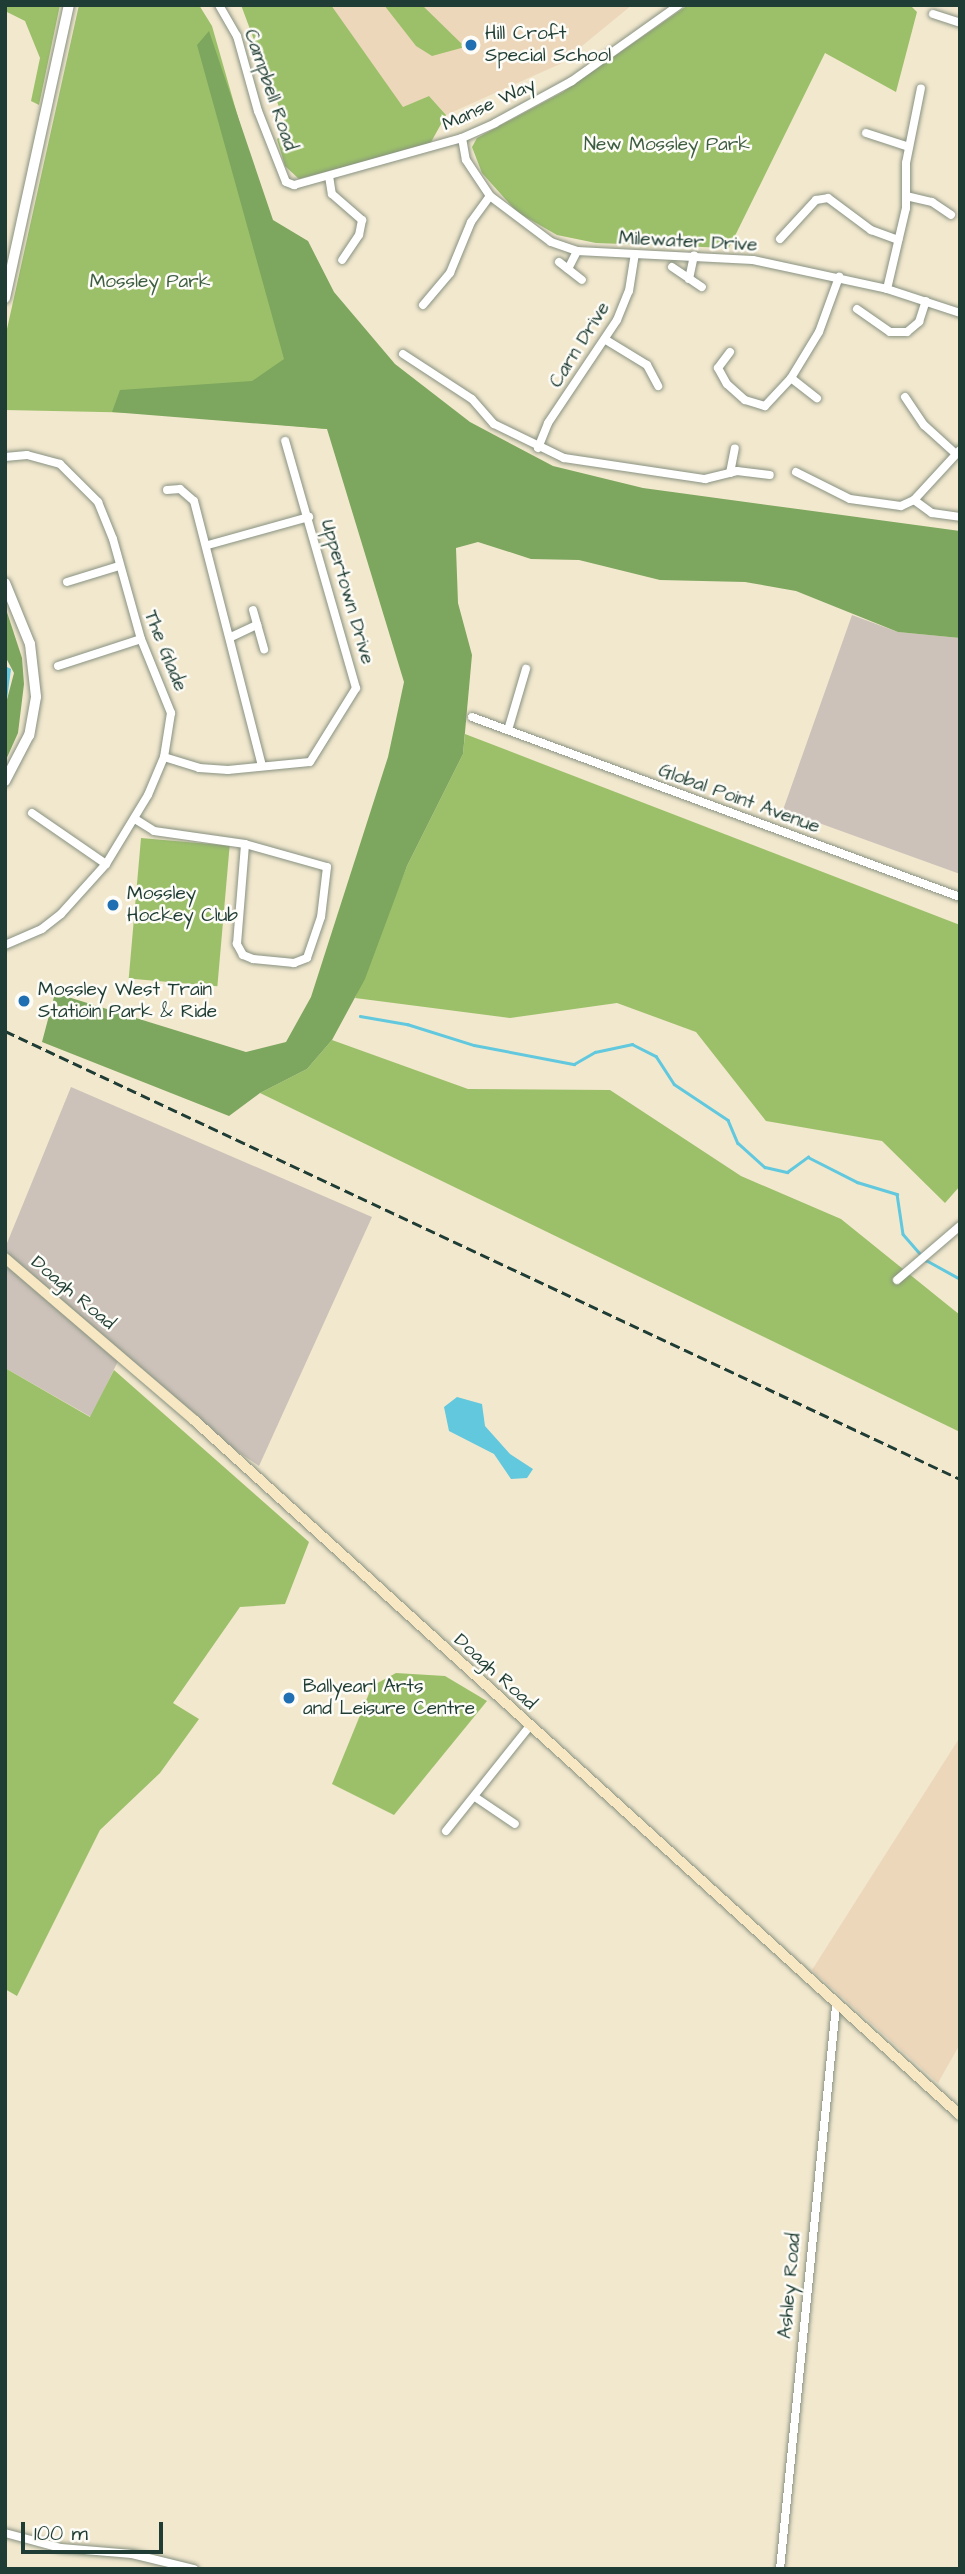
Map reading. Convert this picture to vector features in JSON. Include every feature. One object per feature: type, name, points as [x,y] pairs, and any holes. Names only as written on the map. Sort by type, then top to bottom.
[{"type":"main road","name":"Doagh Road","points":[[5,1258],[194,1420],[836,2006],[960,2115]]},
{"type":"street","points":[[5,298],[69,5]]},
{"type":"street","name":"Campbell Road","points":[[219,5],[237,36],[258,111],[289,185]]},
{"type":"street","name":"Manse Way","points":[[289,185],[462,138],[572,81],[679,5]]},
{"type":"street","points":[[933,14],[960,23]]},
{"type":"street","points":[[887,289],[906,196],[909,147],[921,88]]},
{"type":"street","points":[[866,133],[909,147]]},
{"type":"street","name":"Milewater Drive","points":[[462,138],[467,160],[490,196],[530,230],[577,251],[753,260],[887,289],[960,313]]},
{"type":"street","points":[[329,176],[332,194],[362,220],[359,235],[342,260]]},
{"type":"street","points":[[423,305],[450,273],[471,222],[490,196]]},
{"type":"street","points":[[906,196],[932,202],[951,215]]},
{"type":"street","points":[[780,239],[816,200],[828,198],[871,230],[898,240]]},
{"type":"street","points":[[568,269],[577,251]]},
{"type":"street","name":"Carn Drive","points":[[538,448],[548,423],[606,341],[629,291],[635,254]]},
{"type":"street","points":[[689,279],[694,256]]},
{"type":"street","points":[[559,262],[582,280]]},
{"type":"street","points":[[672,267],[702,287]]},
{"type":"street","points":[[708,364],[718,368],[727,384],[762,407],[790,378],[819,332],[839,277]]},
{"type":"street","points":[[857,310],[890,331],[906,332],[919,322],[926,301]]},
{"type":"street","points":[[606,341],[647,365],[658,386]]},
{"type":"street","points":[[718,368],[730,352]]},
{"type":"street","points":[[402,354],[472,399],[494,424],[538,448],[564,458],[623,469],[705,479],[730,473],[770,475]]},
{"type":"street","points":[[790,378],[817,398]]},
{"type":"street","points":[[796,472],[850,499],[878,506],[901,506],[914,500],[958,452],[925,425],[905,397]]},
{"type":"street","name":"Uppertown Drive","points":[[164,757],[199,768],[310,762],[356,688],[285,441]]},
{"type":"street","points":[[730,473],[735,448]]},
{"type":"street","name":"The Glade","points":[[5,457],[41,457],[75,475],[97,502],[141,639],[172,713],[164,757],[135,819],[106,864],[61,914],[42,929],[5,945]]},
{"type":"street","points":[[167,490],[180,489],[194,501],[232,637],[262,765]]},
{"type":"street","points":[[914,500],[932,513],[960,517]]},
{"type":"street","points":[[208,545],[309,517]]},
{"type":"street","points":[[67,582],[119,566]]},
{"type":"street","points":[[5,583],[30,644],[36,697],[29,735],[5,781]]},
{"type":"street","points":[[253,610],[264,649]]},
{"type":"street","points":[[232,637],[257,625]]},
{"type":"street","points":[[58,666],[141,639]]},
{"type":"street","points":[[508,730],[526,670]]},
{"type":"street","name":"Global Point Avenue","points":[[472,717],[960,897]]},
{"type":"street","points":[[32,813],[106,864]]},
{"type":"street","points":[[135,819],[154,831],[245,844],[327,867],[325,898],[307,958],[294,963],[253,959],[243,955],[237,944],[245,844]]},
{"type":"street","points":[[897,1280],[960,1226]]},
{"type":"street","points":[[446,1831],[530,1727]]},
{"type":"street","points":[[475,1797],[515,1824]]},
{"type":"street","name":"Ashley Road","points":[[780,2569],[836,2006]]},
{"type":"street","points":[[5,2533],[61,2548],[132,2554],[194,2569]]},
{"type":"shaded area","name":"Hill Croft Special School","points":[[331,5],[632,5],[560,64],[446,115],[429,96],[403,108]]},
{"type":"shaded area","points":[[852,615],[898,632],[960,638],[960,874],[783,810]]},
{"type":"shaded area","points":[[71,1087],[372,1217],[259,1466],[200,1426],[120,1357],[91,1417],[5,1368],[5,1248]]},
{"type":"shaded area","points":[[960,1737],[960,2044],[938,2083],[812,1970]]},
{"type":"green space","points":[[5,5],[60,5],[39,105],[31,101],[40,58],[25,21],[5,11]]},
{"type":"green space","name":"Mossley Park","points":[[79,5],[199,5],[212,26],[327,429],[149,413],[5,410],[5,338]]},
{"type":"green space","points":[[241,5],[331,5],[403,107],[429,96],[446,115],[430,144],[299,179],[285,166],[277,139],[288,131]]},
{"type":"green space","points":[[384,5],[422,5],[465,47],[432,56],[416,46]]},
{"type":"green space","name":"New Mossley Park","points":[[688,5],[910,5],[917,12],[896,92],[825,53],[729,248],[596,243],[557,235],[517,212],[482,173],[472,147],[477,138],[563,92]]},
{"type":"green space","points":[[209,31],[273,220],[308,241],[334,292],[395,364],[470,422],[553,466],[643,488],[960,531],[960,638],[898,632],[796,591],[745,582],[660,580],[579,560],[531,559],[478,542],[456,548],[458,603],[472,655],[463,754],[407,866],[365,979],[332,1040],[307,1069],[260,1093],[229,1116],[42,1042],[55,993],[246,1052],[286,1042],[311,997],[388,757],[404,682],[327,429],[112,412],[120,390],[252,381],[284,359],[197,45]]},
{"type":"green space","points":[[5,606],[22,658],[24,684],[18,733],[5,762],[5,707],[14,673],[5,656]]},
{"type":"green space","points":[[465,734],[960,925],[960,1186],[945,1203],[882,1141],[766,1121],[696,1032],[617,1003],[510,1018],[355,998],[407,866],[463,754]]},
{"type":"green space","points":[[141,838],[230,846],[217,986],[129,978]]},
{"type":"green space","points":[[332,1040],[468,1089],[610,1090],[741,1176],[841,1219],[960,1315],[960,1432],[260,1093],[307,1069]]},
{"type":"green space","points":[[5,1368],[90,1417],[114,1370],[309,1542],[285,1604],[240,1607],[173,1703],[199,1719],[160,1773],[100,1830],[17,1996],[5,1989]]},
{"type":"green space","points":[[396,1673],[445,1676],[487,1701],[394,1815],[332,1784],[372,1686]]},
{"type":"water","points":[[5,666],[11,669],[5,714]]},
{"type":"water","points":[[457,1397],[482,1404],[485,1426],[510,1454],[533,1469],[527,1478],[511,1479],[494,1454],[449,1431],[444,1407]]},
{"type":"waterway","points":[[360,1016],[407,1024],[474,1045],[574,1064],[595,1052],[632,1044],[656,1056],[674,1084],[728,1120],[738,1143],[765,1167],[787,1172],[808,1157],[857,1182],[897,1194],[903,1234],[926,1260],[960,1279]]},
{"type":"railway","points":[[5,1031],[960,1479]]},
{"type":"place","name":"Hill Croft Special School","points":[[471,45]]},
{"type":"place","name":"Mossley Hockey Club","points":[[113,905]]},
{"type":"place","name":"Mossley West Train Statioin Park & Ride","points":[[24,1001]]},
{"type":"place","name":"Ballyearl Arts and Leisure Centre","points":[[289,1698]]}]
